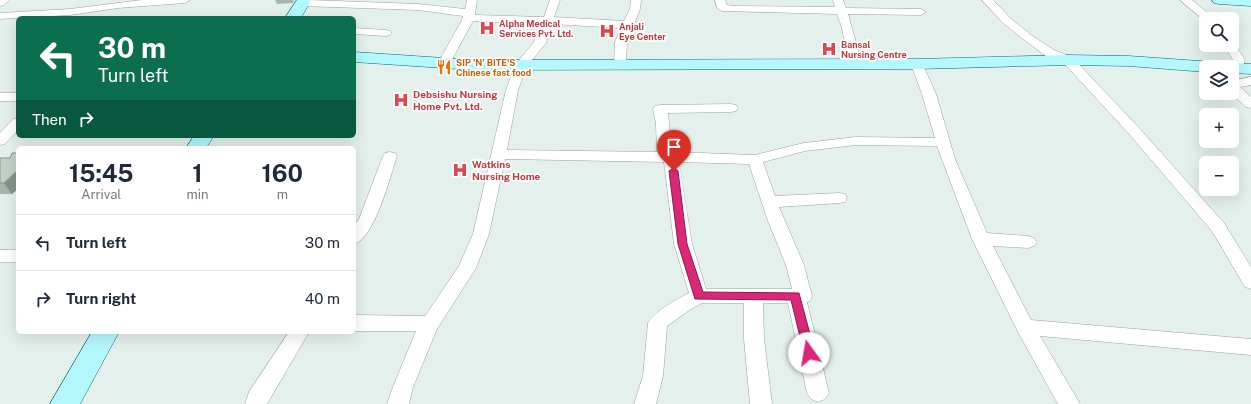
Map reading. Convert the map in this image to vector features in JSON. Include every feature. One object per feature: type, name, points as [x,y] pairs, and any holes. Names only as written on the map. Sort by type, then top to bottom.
[{"type":"street","points":[[0,3],[4,0]]},
{"type":"street","points":[[0,16],[70,12],[120,3],[185,0]]},
{"type":"street","points":[[444,63],[469,16],[472,0]]},
{"type":"street","points":[[398,404],[403,387],[429,324],[432,322],[467,268],[481,234],[512,90],[521,65],[540,43],[555,0]]},
{"type":"street","points":[[620,64],[622,42],[635,8],[636,0]]},
{"type":"street","points":[[720,0],[722,8],[839,5],[921,12]]},
{"type":"street","points":[[987,0],[1006,20],[1027,37],[1050,53],[1068,60],[1136,132],[1218,228],[1251,282]]},
{"type":"street","points":[[1185,0],[1200,12]]},
{"type":"street","points":[[1219,0],[1250,2]]},
{"type":"street","points":[[294,16],[303,2],[418,7],[469,16],[628,25]]},
{"type":"street","points":[[110,16],[120,3]]},
{"type":"street","points":[[839,5],[847,25],[856,64]]},
{"type":"street","points":[[356,31],[386,33]]},
{"type":"street","points":[[1234,52],[1239,60],[1240,69]]},
{"type":"street","points":[[356,57],[474,65],[917,64],[1068,60],[1129,61],[1199,66]]},
{"type":"street","points":[[917,64],[929,94],[948,159],[980,239],[1025,327],[1070,404]]},
{"type":"street","points":[[1239,84],[1251,81]]},
{"type":"street","points":[[1239,93],[1251,104]]},
{"type":"street","points":[[0,97],[16,97]]},
{"type":"street","points":[[699,296],[683,244],[660,109],[731,108]]},
{"type":"street","points":[[0,141],[16,124]]},
{"type":"street","points":[[499,154],[734,158],[755,160],[804,148],[856,141],[943,142]]},
{"type":"street","points":[[356,235],[367,221],[390,156]]},
{"type":"street","points":[[645,404],[653,376],[658,323],[684,304],[699,296],[803,296],[795,265],[776,221],[755,160]]},
{"type":"street","points":[[769,202],[839,198]]},
{"type":"street","points":[[980,239],[1028,242]]},
{"type":"street","points":[[0,256],[16,256]]},
{"type":"street","points":[[753,296],[754,339],[761,404]]},
{"type":"street","points":[[796,296],[818,393]]},
{"type":"street","points":[[356,322],[429,324]]},
{"type":"street","points":[[1025,327],[1251,347]]},
{"type":"street","points":[[65,404],[105,334]]},
{"type":"street","points":[[256,404],[257,398],[298,334]]},
{"type":"building","points":[[12,153],[16,153],[16,172],[4,183],[0,183],[0,158],[10,158]]},
{"type":"place","name":"Alpha Medical Services Pvt. Ltd.","points":[[487,28]]},
{"type":"place","name":"Anjali Eye Center","points":[[607,31]]},
{"type":"place","name":"Bansal Nursing Centre","points":[[829,49]]},
{"type":"place","name":"SIP 'N' BITE'S Chinese fast food","points":[[444,67]]},
{"type":"place","name":"Debsishu Nursing Home Pvt. Ltd.","points":[[401,100]]},
{"type":"place","name":"Watkins Nursing Home","points":[[460,170]]},
{"type":"route","points":[[674,171],[683,244],[699,296],[796,296],[809,353]]}]
